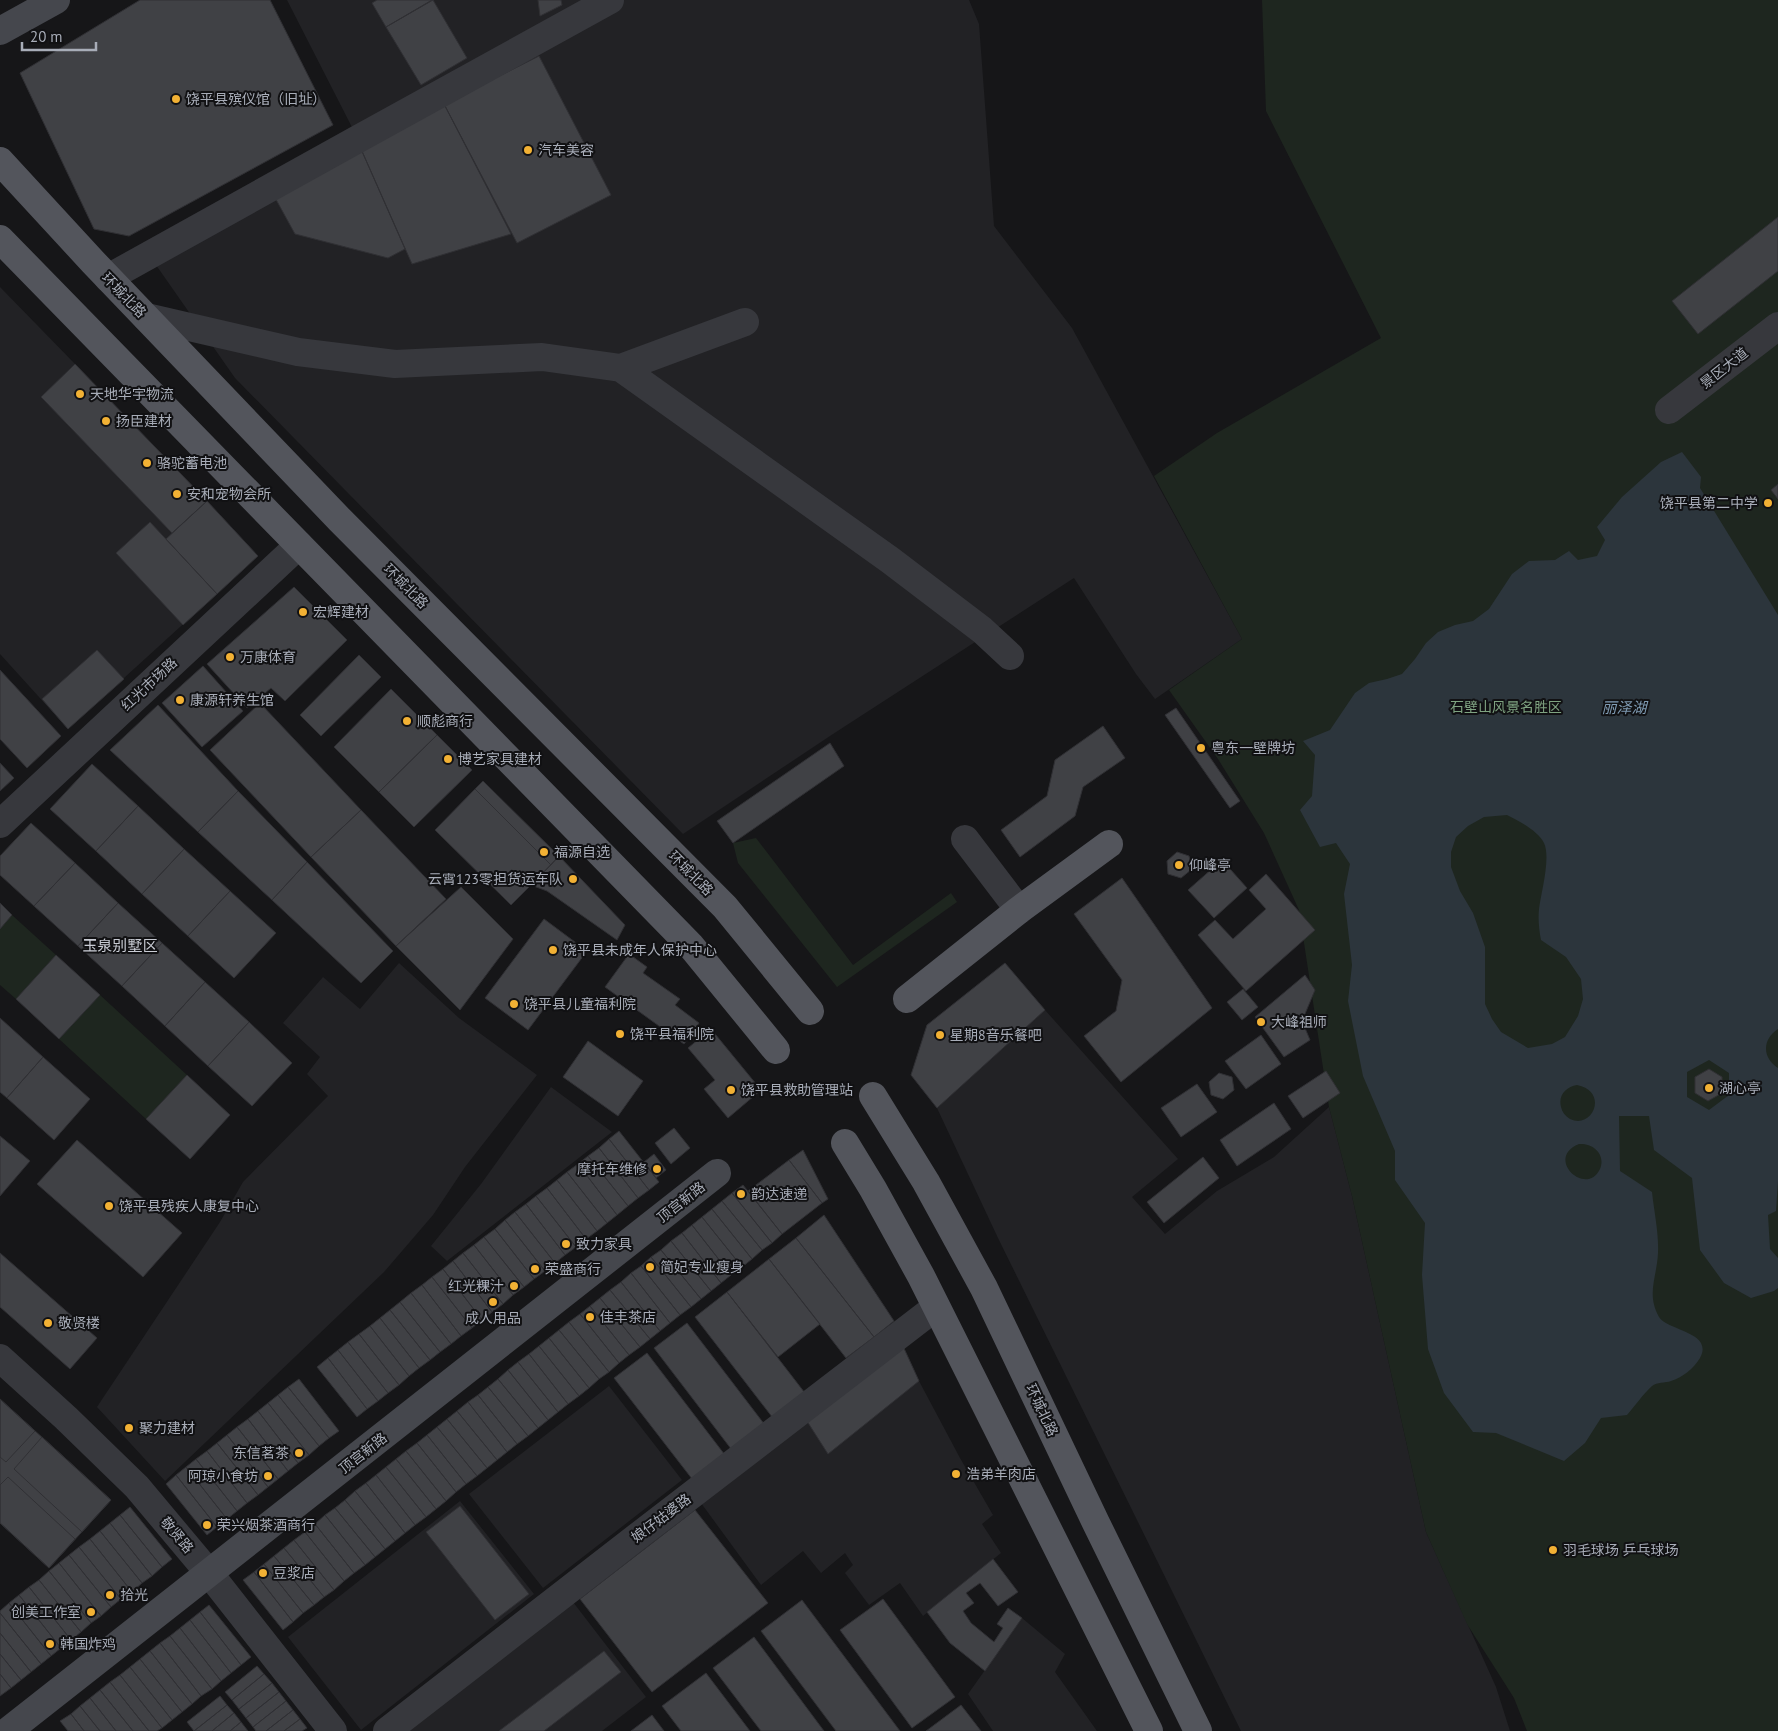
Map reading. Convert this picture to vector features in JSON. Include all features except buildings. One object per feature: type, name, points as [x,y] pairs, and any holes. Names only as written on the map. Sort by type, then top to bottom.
[{"type":"main road","points":[[0,31],[56,0]]},
{"type":"main road","name":"环城北路","points":[[0,161],[108,278],[340,520],[725,907],[810,1011]]},
{"type":"main road","points":[[0,239],[691,946],[776,1050]]},
{"type":"main road","points":[[907,999],[1019,910],[1109,844]]},
{"type":"main road","name":"环城北路","points":[[873,1096],[926,1182],[984,1288],[1198,1731]]},
{"type":"main road","points":[[845,1143],[873,1188],[936,1308],[1149,1731]]},
{"type":"main road","name":"顶宫新路","points":[[8,1731],[717,1173]]},
{"type":"street","points":[[108,278],[610,0]]},
{"type":"street","points":[[146,317],[298,352],[396,364],[542,357],[621,368],[890,560],[982,630],[1010,656]]},
{"type":"street","points":[[621,368],[745,322]]},
{"type":"street","name":"景区大道","points":[[1669,410],[1778,326]]},
{"type":"street","name":"红光市场路","points":[[0,824],[299,545]]},
{"type":"street","points":[[964,839],[1019,910]]},
{"type":"street","name":"娘仔姑婆路","points":[[387,1731],[642,1532],[936,1308]]},
{"type":"street","name":"敬贤路","points":[[0,1358],[66,1418],[137,1487],[209,1573],[333,1731]]},
{"type":"shaded area","points":[[287,0],[969,0],[979,24],[994,226],[1072,328],[1242,639],[1155,699],[1136,674],[1074,578],[683,834],[235,378],[149,255],[358,139]]},
{"type":"shaded area","points":[[0,287],[75,364],[41,397],[172,533],[207,501],[258,556],[68,729],[0,654]]},
{"type":"shaded area","points":[[399,963],[459,1018],[537,1075],[465,1167],[433,1215],[384,1272],[165,1481],[97,1407],[220,1222],[243,1182],[328,1096],[307,1074],[320,1057],[283,1023],[323,977],[360,1009]]},
{"type":"shaded area","points":[[1045,1010],[1178,1159],[1132,1197],[1165,1234],[1217,1191],[1274,1157],[1329,1107],[1352,1196],[1426,1532],[1496,1687],[1510,1731],[1241,1731],[998,1238],[937,1108]]},
{"type":"shaded area","points":[[551,1087],[612,1132],[447,1261],[431,1246],[481,1184]]},
{"type":"shaded area","points":[[919,1381],[993,1515],[982,1524],[1001,1553],[923,1616],[900,1583],[869,1605],[845,1573],[853,1565],[845,1553],[821,1573],[803,1551],[761,1585],[701,1503],[805,1418],[828,1453]]},
{"type":"shaded area","points":[[609,1386],[682,1480],[543,1588],[469,1494]]},
{"type":"shaded area","points":[[460,1501],[534,1594],[361,1730],[288,1637]]},
{"type":"shaded area","points":[[573,1602],[646,1697],[602,1731],[406,1731]]},
{"type":"shaded area","points":[[1022,1618],[1065,1654],[1055,1672],[1097,1731],[993,1731],[968,1694]]},
{"type":"green space","name":"石壁山风景名胜区","points":[[1262,0],[1778,0],[1778,1731],[1527,1731],[1514,1698],[1467,1624],[1426,1532],[1352,1196],[1329,1107],[1299,910],[1264,833],[1218,759],[1169,690],[1242,639],[1154,476],[1217,433],[1381,338],[1266,111]]},
{"type":"green space","points":[[756,838],[853,965],[951,893],[957,902],[837,987],[738,863],[733,843]]},
{"type":"green space","points":[[12,915],[56,955],[16,999],[0,985],[0,929]]},
{"type":"green space","points":[[100,995],[187,1075],[146,1119],[59,1039]]},
{"type":"water","name":"丽泽湖","points":[[1682,452],[1701,477],[1700,488],[1778,615],[1778,1029],[1769,1038],[1766,1048],[1769,1059],[1778,1068],[1778,1181],[1776,1211],[1768,1215],[1770,1249],[1778,1258],[1778,1288],[1751,1298],[1724,1283],[1700,1250],[1692,1178],[1654,1150],[1649,1116],[1619,1116],[1620,1171],[1652,1192],[1658,1246],[1653,1285],[1655,1309],[1664,1322],[1696,1337],[1703,1349],[1700,1358],[1687,1372],[1675,1380],[1652,1386],[1627,1415],[1601,1418],[1585,1443],[1564,1461],[1496,1433],[1473,1432],[1444,1393],[1428,1349],[1422,1275],[1425,1223],[1395,1180],[1395,1151],[1363,1076],[1348,1001],[1352,965],[1344,894],[1350,864],[1336,843],[1320,847],[1300,810],[1312,796],[1315,755],[1303,741],[1330,730],[1355,693],[1369,683],[1402,674],[1426,643],[1438,632],[1455,625],[1473,621],[1489,609],[1512,574],[1529,561],[1555,560],[1569,551],[1578,560],[1597,556],[1605,540],[1597,527],[1622,497],[1661,462]],"holes":[[[1507,815],[1533,830],[1544,843],[1546,849],[1546,866],[1539,913],[1541,940],[1566,957],[1581,979],[1583,999],[1578,1016],[1565,1037],[1552,1044],[1528,1048],[1501,1032],[1485,1004],[1485,947],[1473,913],[1460,891],[1451,867],[1451,852],[1456,837],[1468,826],[1484,817]],[[1709,1060],[1729,1073],[1729,1095],[1709,1110],[1687,1097],[1687,1072]],[[1577,1085],[1587,1089],[1593,1094],[1595,1101],[1591,1115],[1578,1121],[1567,1117],[1561,1109],[1560,1103],[1564,1092]],[[1579,1144],[1589,1145],[1597,1150],[1600,1154],[1601,1164],[1594,1177],[1578,1178],[1571,1173],[1567,1166],[1566,1158],[1569,1150]]]},
{"type":"place","name":"饶平县殡仪馆（旧址）","points":[[176,99]]},
{"type":"place","name":"汽车美容","points":[[528,150]]},
{"type":"place","name":"天地华宇物流","points":[[80,394]]},
{"type":"place","name":"扬臣建材","points":[[106,421]]},
{"type":"place","name":"骆驼蓄电池","points":[[147,463]]},
{"type":"place","name":"安和宠物会所","points":[[177,494]]},
{"type":"place","name":"饶平县第二中学","points":[[1768,503]]},
{"type":"place","name":"宏辉建材","points":[[303,612]]},
{"type":"place","name":"万康体育","points":[[230,657]]},
{"type":"place","name":"康源轩养生馆","points":[[180,700]]},
{"type":"place","name":"顺彪商行","points":[[407,721]]},
{"type":"place","name":"粤东一壁牌坊","points":[[1201,748]]},
{"type":"place","name":"博艺家具建材","points":[[448,759]]},
{"type":"place","name":"福源自选","points":[[544,852]]},
{"type":"place","name":"仰峰亭","points":[[1179,865]]},
{"type":"place","name":"云霄123零担货运车队","points":[[573,879]]},
{"type":"place","name":"饶平县未成年人保护中心","points":[[553,950]]},
{"type":"place","name":"饶平县儿童福利院","points":[[514,1004]]},
{"type":"place","name":"大峰祖师","points":[[1261,1022]]},
{"type":"place","name":"饶平县福利院","points":[[620,1034]]},
{"type":"place","name":"星期8音乐餐吧","points":[[940,1035]]},
{"type":"place","name":"湖心亭","points":[[1709,1088]]},
{"type":"place","name":"饶平县救助管理站","points":[[731,1090]]},
{"type":"place","name":"摩托车维修","points":[[657,1169]]},
{"type":"place","name":"韵达速递","points":[[741,1194]]},
{"type":"place","name":"饶平县残疾人康复中心","points":[[109,1206]]},
{"type":"place","name":"致力家具","points":[[566,1244]]},
{"type":"place","name":"简妃专业瘦身","points":[[650,1267]]},
{"type":"place","name":"荣盛商行","points":[[535,1269]]},
{"type":"place","name":"红光粿汁","points":[[514,1286]]},
{"type":"place","name":"成人用品","points":[[493,1302]]},
{"type":"place","name":"佳丰茶店","points":[[590,1317]]},
{"type":"place","name":"敬贤楼","points":[[48,1323]]},
{"type":"place","name":"聚力建材","points":[[129,1428]]},
{"type":"place","name":"东信茗茶","points":[[299,1453]]},
{"type":"place","name":"浩弟羊肉店","points":[[956,1474]]},
{"type":"place","name":"阿琼小食坊","points":[[268,1476]]},
{"type":"place","name":"荣兴烟茶酒商行","points":[[207,1525]]},
{"type":"place","name":"羽毛球场 乒乓球场","points":[[1553,1550]]},
{"type":"place","name":"豆浆店","points":[[263,1573]]},
{"type":"place","name":"拾光","points":[[110,1595]]},
{"type":"place","name":"创美工作室","points":[[91,1612]]},
{"type":"place","name":"韩国炸鸡","points":[[50,1644]]},
{"type":"district","name":"玉泉别墅区","points":[[120,946]]}]
